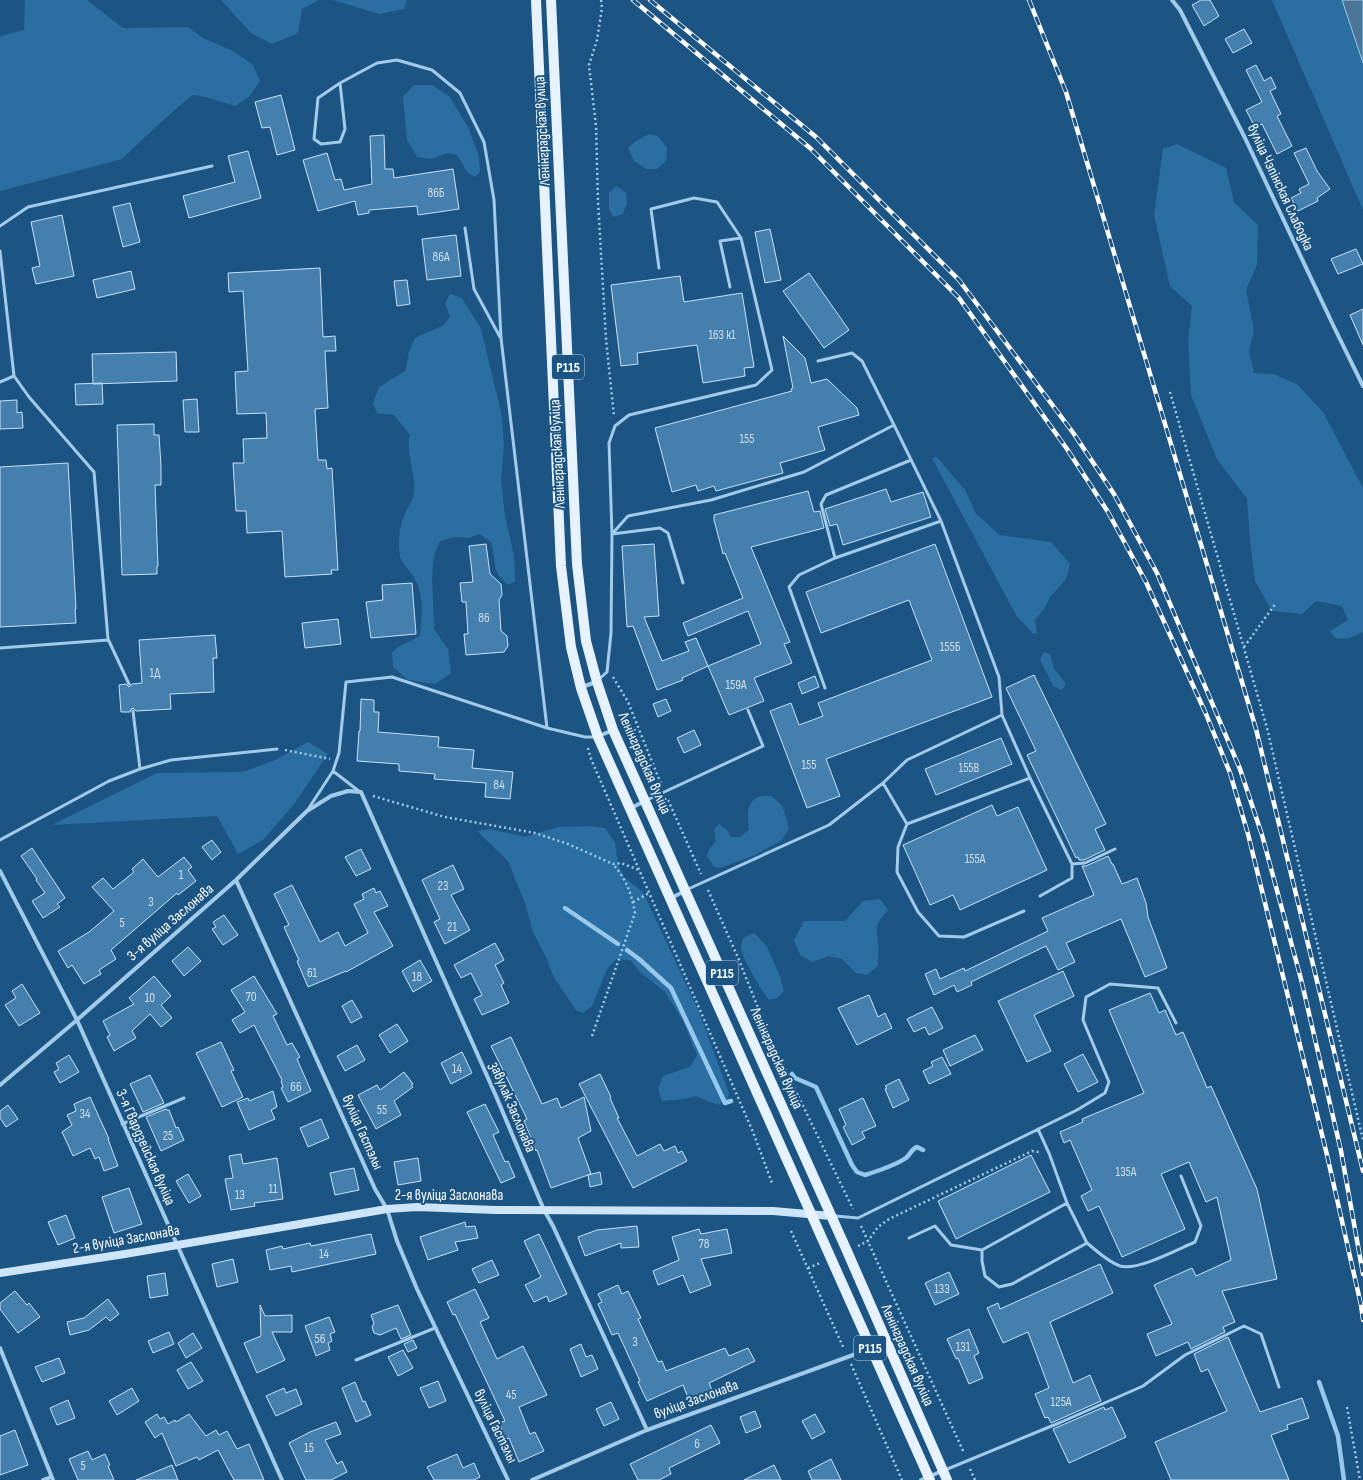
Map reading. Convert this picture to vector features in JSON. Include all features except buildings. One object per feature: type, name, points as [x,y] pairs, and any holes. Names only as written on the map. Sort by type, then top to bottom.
[{"type":"main road","name":"Ленінградская вуліца","points":[[536,0],[562,566],[571,647],[581,688],[598,736],[812,1214],[926,1479]]},
{"type":"main road","name":"Ленінградская вуліца","points":[[551,0],[577,564],[586,641],[597,682],[613,730],[831,1216],[947,1480]]},
{"type":"main road","name":"2-я вуліца Заслонава","points":[[0,1273],[387,1209],[418,1207],[544,1210],[773,1211],[831,1216]]},
{"type":"street","name":"вуліца Чэпінская Слабодка","points":[[1172,0],[1180,10],[1245,138],[1363,386]]},
{"type":"street","points":[[581,688],[597,682]]},
{"type":"street","points":[[598,736],[613,730]]},
{"type":"street","name":"3-я вуліца Заслонава","points":[[0,1085],[77,1020],[236,880],[307,811],[331,796],[348,792],[361,792]]},
{"type":"street","name":"завулак Заслонава","points":[[361,792],[496,1096],[544,1210],[554,1226],[647,1430]]},
{"type":"street","points":[[631,808],[646,801]]},
{"type":"street","name":"3-я Гвардзейская вуліца","points":[[0,871],[77,1020],[122,1124],[282,1480]]},
{"type":"street","name":"вуліца Гастэлы","points":[[236,880],[375,1189],[387,1209],[397,1241],[417,1289],[508,1480]]},
{"type":"street","points":[[671,898],[685,891]]},
{"type":"street","name":"вуліца Заслонава","points":[[532,1480],[647,1430],[886,1343]]},
{"type":"street","points":[[0,1348],[52,1478],[43,1480]]},
{"type":"street","points":[[926,1479],[943,1470]]},
{"type":"lane","points":[[340,83],[345,129],[340,142],[321,144],[314,139],[318,98],[340,83],[377,64],[398,60],[432,70],[460,93],[484,142],[494,200],[501,338],[547,728]]},
{"type":"lane","points":[[0,226],[28,207],[212,166]]},
{"type":"lane","points":[[597,682],[607,672],[611,633],[612,534],[609,443],[615,426],[629,415],[756,386],[772,370],[741,238],[717,202],[694,198],[651,209],[659,268]]},
{"type":"lane","points":[[465,228],[474,290],[501,338]]},
{"type":"lane","points":[[730,287],[720,241],[741,238]]},
{"type":"lane","points":[[0,251],[14,376],[29,397],[94,472],[108,640],[129,684]]},
{"type":"lane","points":[[818,361],[852,353],[862,361],[941,522],[999,677],[1002,715],[1030,778],[1072,864],[1072,878],[1040,896]]},
{"type":"lane","points":[[0,382],[14,376]]},
{"type":"lane","points":[[612,534],[628,516],[711,500],[804,472],[894,425]]},
{"type":"lane","points":[[835,558],[820,504],[826,495],[911,460]]},
{"type":"lane","points":[[825,688],[789,587],[799,575],[835,558],[941,522]]},
{"type":"lane","points":[[612,534],[660,528],[668,533],[683,583]]},
{"type":"lane","points":[[0,648],[108,640]]},
{"type":"lane","points":[[307,811],[333,771],[339,753],[346,682],[392,677],[547,728],[585,737],[598,736]]},
{"type":"lane","points":[[646,801],[763,746],[748,710]]},
{"type":"lane","points":[[133,712],[140,769]]},
{"type":"lane","points":[[685,891],[829,825],[883,784],[907,760],[1002,715]]},
{"type":"lane","points":[[0,840],[109,781],[140,769],[171,760],[277,749]]},
{"type":"lane","points":[[333,771],[361,792]]},
{"type":"lane","points":[[1024,911],[964,937],[939,936],[918,912],[897,872],[898,847],[907,824],[1030,778]]},
{"type":"lane","points":[[883,784],[907,824]]},
{"type":"lane","points":[[1072,864],[1085,863],[1115,849]]},
{"type":"lane","points":[[831,1216],[858,1218],[1038,1130],[1077,1110],[1105,1093],[1109,1082],[1083,1020],[1086,996],[1110,984],[1158,988],[1176,1023]]},
{"type":"lane","points":[[122,1124],[184,1098]]},
{"type":"lane","points":[[1038,1130],[1049,1153],[1067,1203],[1087,1243],[1120,1266],[1139,1266],[1196,1242],[1201,1226],[1181,1176]]},
{"type":"lane","points":[[909,1238],[935,1226],[951,1245],[982,1250],[1067,1203]]},
{"type":"lane","points":[[982,1250],[982,1261],[985,1276],[999,1287],[1012,1284],[1087,1243]]},
{"type":"lane","points":[[943,1470],[1059,1423],[1143,1386],[1185,1355],[1244,1326],[1261,1334],[1279,1387]]},
{"type":"lane","points":[[356,1360],[435,1328]]},
{"type":"path","points":[[601,0],[602,8],[597,40],[589,64],[596,126],[598,201],[606,339],[615,426]]},
{"type":"path","points":[[1170,392],[1267,728],[1363,1140]]},
{"type":"path","points":[[1244,648],[1276,603]]},
{"type":"path","points":[[607,672],[615,678],[628,702],[665,793],[739,960],[770,1038],[858,1218],[967,1461]]},
{"type":"path","points":[[585,737],[591,758],[753,1132],[772,1183]]},
{"type":"path","points":[[277,749],[336,760]]},
{"type":"path","points":[[361,792],[445,817],[535,833],[568,844],[613,864],[620,872],[631,892],[635,912],[592,1036]]},
{"type":"path","points":[[613,864],[621,863],[639,870]]},
{"type":"path","points":[[633,902],[649,893]]},
{"type":"path","points":[[856,1247],[868,1241],[878,1227],[889,1219],[1032,1151],[1049,1153]]},
{"type":"path","points":[[808,1268],[821,1262]]},
{"type":"path","points":[[1347,1407],[1360,1480]]},
{"type":"shaded area","points":[[25,0],[87,0],[123,28],[188,27],[203,38],[231,50],[252,64],[260,81],[249,97],[235,106],[206,97],[192,95],[122,159],[0,191],[0,36],[24,30]]},
{"type":"shaded area","points":[[221,0],[319,0],[302,9],[298,33],[272,44],[251,33]]},
{"type":"shaded area","points":[[333,0],[407,0],[404,9],[379,14]]},
{"type":"shaded area","points":[[1272,0],[1342,0],[1363,63],[1363,210]]},
{"type":"shaded area","points":[[1342,0],[1363,0],[1363,63]]},
{"type":"shaded area","points":[[414,85],[432,85],[449,96],[468,127],[479,157],[480,172],[475,177],[467,172],[457,155],[448,153],[431,159],[417,157],[407,140],[403,97]]},
{"type":"shaded area","points":[[649,134],[658,136],[667,148],[666,161],[657,169],[646,169],[634,161],[628,148],[636,141]]},
{"type":"shaded area","points":[[1177,144],[1226,168],[1234,202],[1258,225],[1257,265],[1246,290],[1254,330],[1249,351],[1254,373],[1273,374],[1297,384],[1323,412],[1363,488],[1363,632],[1347,639],[1335,638],[1330,631],[1348,620],[1342,606],[1316,601],[1302,614],[1272,611],[1255,581],[1247,499],[1217,459],[1191,395],[1188,342],[1192,306],[1170,286],[1154,215],[1163,149]]},
{"type":"shaded area","points":[[616,186],[626,193],[627,203],[623,214],[613,217],[609,209],[609,193]]},
{"type":"shaded area","points":[[450,294],[462,298],[481,329],[502,416],[504,447],[501,479],[505,516],[514,556],[515,581],[509,585],[499,575],[495,566],[491,542],[479,534],[469,538],[455,537],[440,541],[434,555],[432,577],[434,629],[448,649],[451,673],[435,684],[408,680],[393,667],[392,653],[401,645],[420,636],[421,598],[417,583],[401,559],[399,549],[401,526],[407,509],[412,501],[414,492],[414,478],[409,449],[410,435],[394,415],[377,413],[373,403],[379,387],[405,371],[409,352],[415,338],[444,325],[450,317],[445,303]]},
{"type":"shaded area","points":[[937,457],[965,490],[976,514],[1000,535],[1051,542],[1070,564],[1066,579],[1050,597],[1044,609],[1035,620],[1037,634],[1032,633],[1016,615],[932,458]]},
{"type":"shaded area","points":[[1044,652],[1050,654],[1054,669],[1066,684],[1062,690],[1053,686],[1040,659]]},
{"type":"shaded area","points":[[308,742],[328,754],[294,804],[263,840],[238,854],[217,816],[52,825],[157,773],[243,772],[275,760]]},
{"type":"shaded area","points":[[771,796],[782,805],[789,828],[782,840],[755,855],[720,868],[714,867],[707,856],[709,850],[716,841],[714,829],[719,824],[727,830],[731,837],[740,837],[749,830],[748,812],[751,803],[758,797]]},
{"type":"shaded area","points":[[589,826],[605,828],[615,843],[618,864],[624,877],[643,892],[699,1012],[729,1093],[728,1099],[718,1105],[695,1096],[684,1099],[662,1101],[658,1089],[663,1076],[690,1067],[697,1055],[683,1021],[665,992],[640,972],[630,960],[616,959],[607,969],[592,1006],[583,1013],[576,1010],[554,978],[547,959],[533,932],[525,903],[508,861],[477,831],[490,829],[525,837],[558,827]]},
{"type":"shaded area","points":[[880,899],[888,910],[877,925],[878,966],[867,975],[856,973],[842,959],[829,956],[812,962],[800,955],[794,940],[804,921],[845,921],[863,901]]},
{"type":"shaded area","points":[[754,933],[766,945],[780,976],[784,991],[777,998],[769,1000],[752,974],[742,952],[741,947],[743,938]]},
{"type":"waterway","points":[[565,908],[618,944]]},
{"type":"waterway","points":[[627,950],[671,988],[725,1103],[731,1101]]},
{"type":"waterway","points":[[792,1074],[795,1078],[816,1087],[852,1165],[857,1172],[865,1175],[875,1172],[901,1161],[917,1147],[923,1150]]},
{"type":"waterway","points":[[1319,1382],[1338,1436],[1344,1480]]},
{"type":"railway","points":[[633,0],[810,148],[959,298],[1067,449],[1108,512],[1146,582],[1206,714],[1230,773],[1248,834],[1327,1155],[1361,1305],[1363,1320]]},
{"type":"railway","points":[[650,0],[816,137],[959,280],[1074,434],[1114,494],[1157,573],[1240,769],[1262,835],[1301,979],[1341,1151],[1363,1274]]},
{"type":"railway","points":[[1029,0],[1066,92],[1256,729],[1363,1171]]}]
